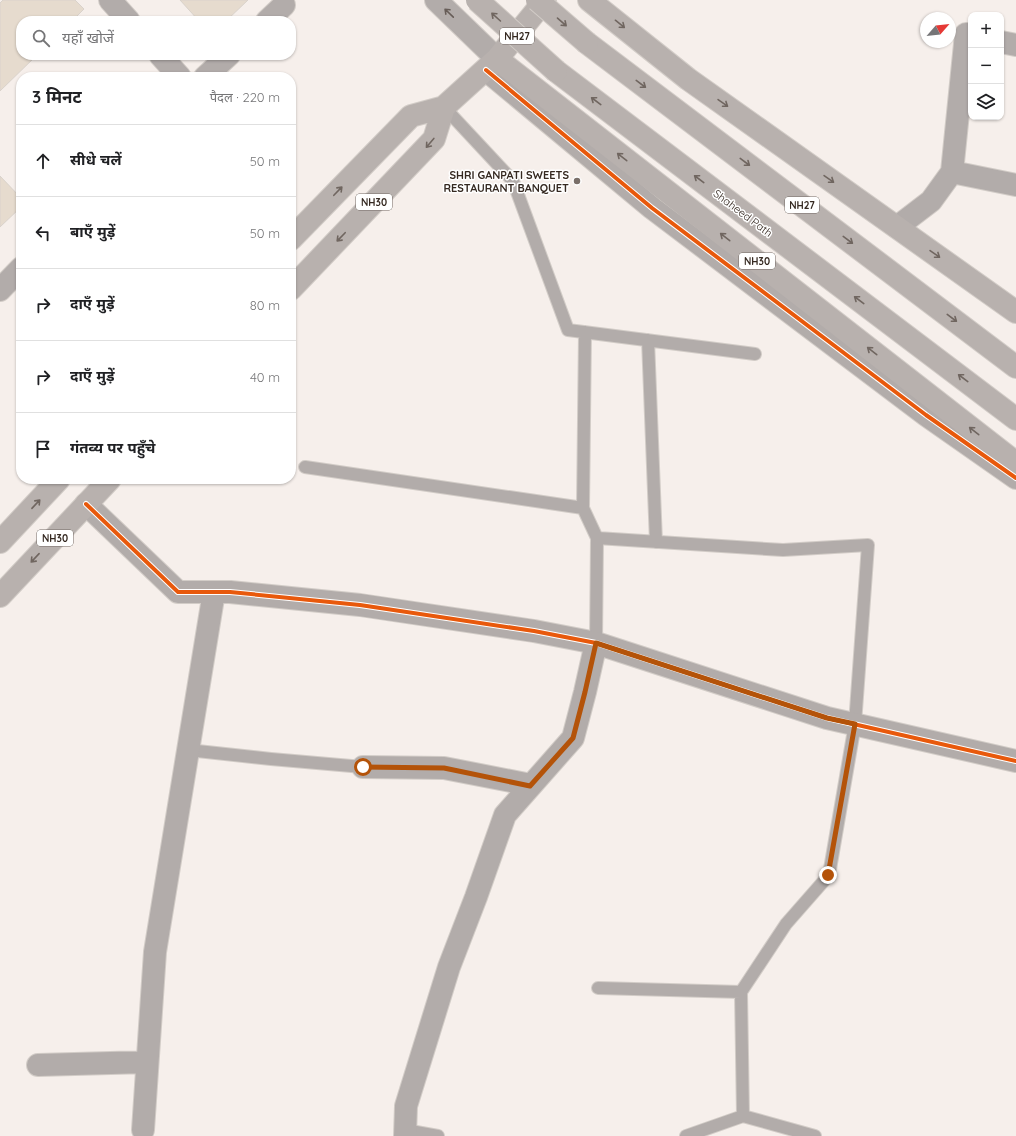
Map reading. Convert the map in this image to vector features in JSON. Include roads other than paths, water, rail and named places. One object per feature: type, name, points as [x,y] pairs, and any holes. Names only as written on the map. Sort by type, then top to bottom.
[{"type":"highway","name":"Shaheed Path","points":[[477,0],[556,71],[1016,419]]},
{"type":"highway","name":"NH27","points":[[537,0],[588,43],[1016,366]]},
{"type":"highway","name":"NH30","points":[[296,235],[411,116],[444,107],[491,65],[545,0]]},
{"type":"highway","points":[[589,0],[688,79],[1016,312]]},
{"type":"highway","name":"NH30","points":[[491,65],[1016,463]]},
{"type":"highway","name":"NH30","points":[[296,284],[434,139],[444,107]]},
{"type":"highway","points":[[0,542],[54,484]]},
{"type":"highway","name":"NH30","points":[[0,596],[105,484]]},
{"type":"street","points":[[110,0],[124,16]]},
{"type":"street","points":[[436,0],[491,65],[652,208],[926,415],[1016,478]]},
{"type":"street","points":[[272,16],[284,5]]},
{"type":"street","points":[[897,227],[931,201],[952,172],[966,34],[968,35]]},
{"type":"street","points":[[1004,43],[1016,45]]},
{"type":"street","points":[[165,60],[175,72]]},
{"type":"street","points":[[211,72],[225,60]]},
{"type":"street","points":[[952,172],[1016,185]]},
{"type":"street","points":[[0,290],[16,273]]},
{"type":"street","points":[[86,504],[178,592],[230,592],[360,605],[526,630],[596,643],[827,718],[1016,761]]},
{"type":"street","points":[[143,1130],[155,952],[214,592]]},
{"type":"street","points":[[405,1133],[406,1106],[449,968],[505,814],[573,738],[596,643]]},
{"type":"street","points":[[363,767],[444,768],[530,786]]},
{"type":"street","points":[[38,1065],[147,1062]]},
{"type":"lane","points":[[444,107],[513,182],[568,330],[755,354]]},
{"type":"lane","points":[[585,332],[583,508],[597,538],[596,643]]},
{"type":"lane","points":[[648,340],[656,542]]},
{"type":"lane","points":[[305,467],[583,508]]},
{"type":"lane","points":[[597,538],[783,550],[868,545],[855,724],[828,875],[786,924],[741,992],[743,1116]]},
{"type":"lane","points":[[188,750],[363,767]]},
{"type":"lane","points":[[598,988],[741,992]]},
{"type":"lane","points":[[687,1136],[743,1116],[814,1136]]},
{"type":"lane","points":[[405,1133],[438,1136]]},
{"type":"place","name":"SHRI GANPATI SWEETS RESTAURANT BANQUET","points":[[577,181]]}]
